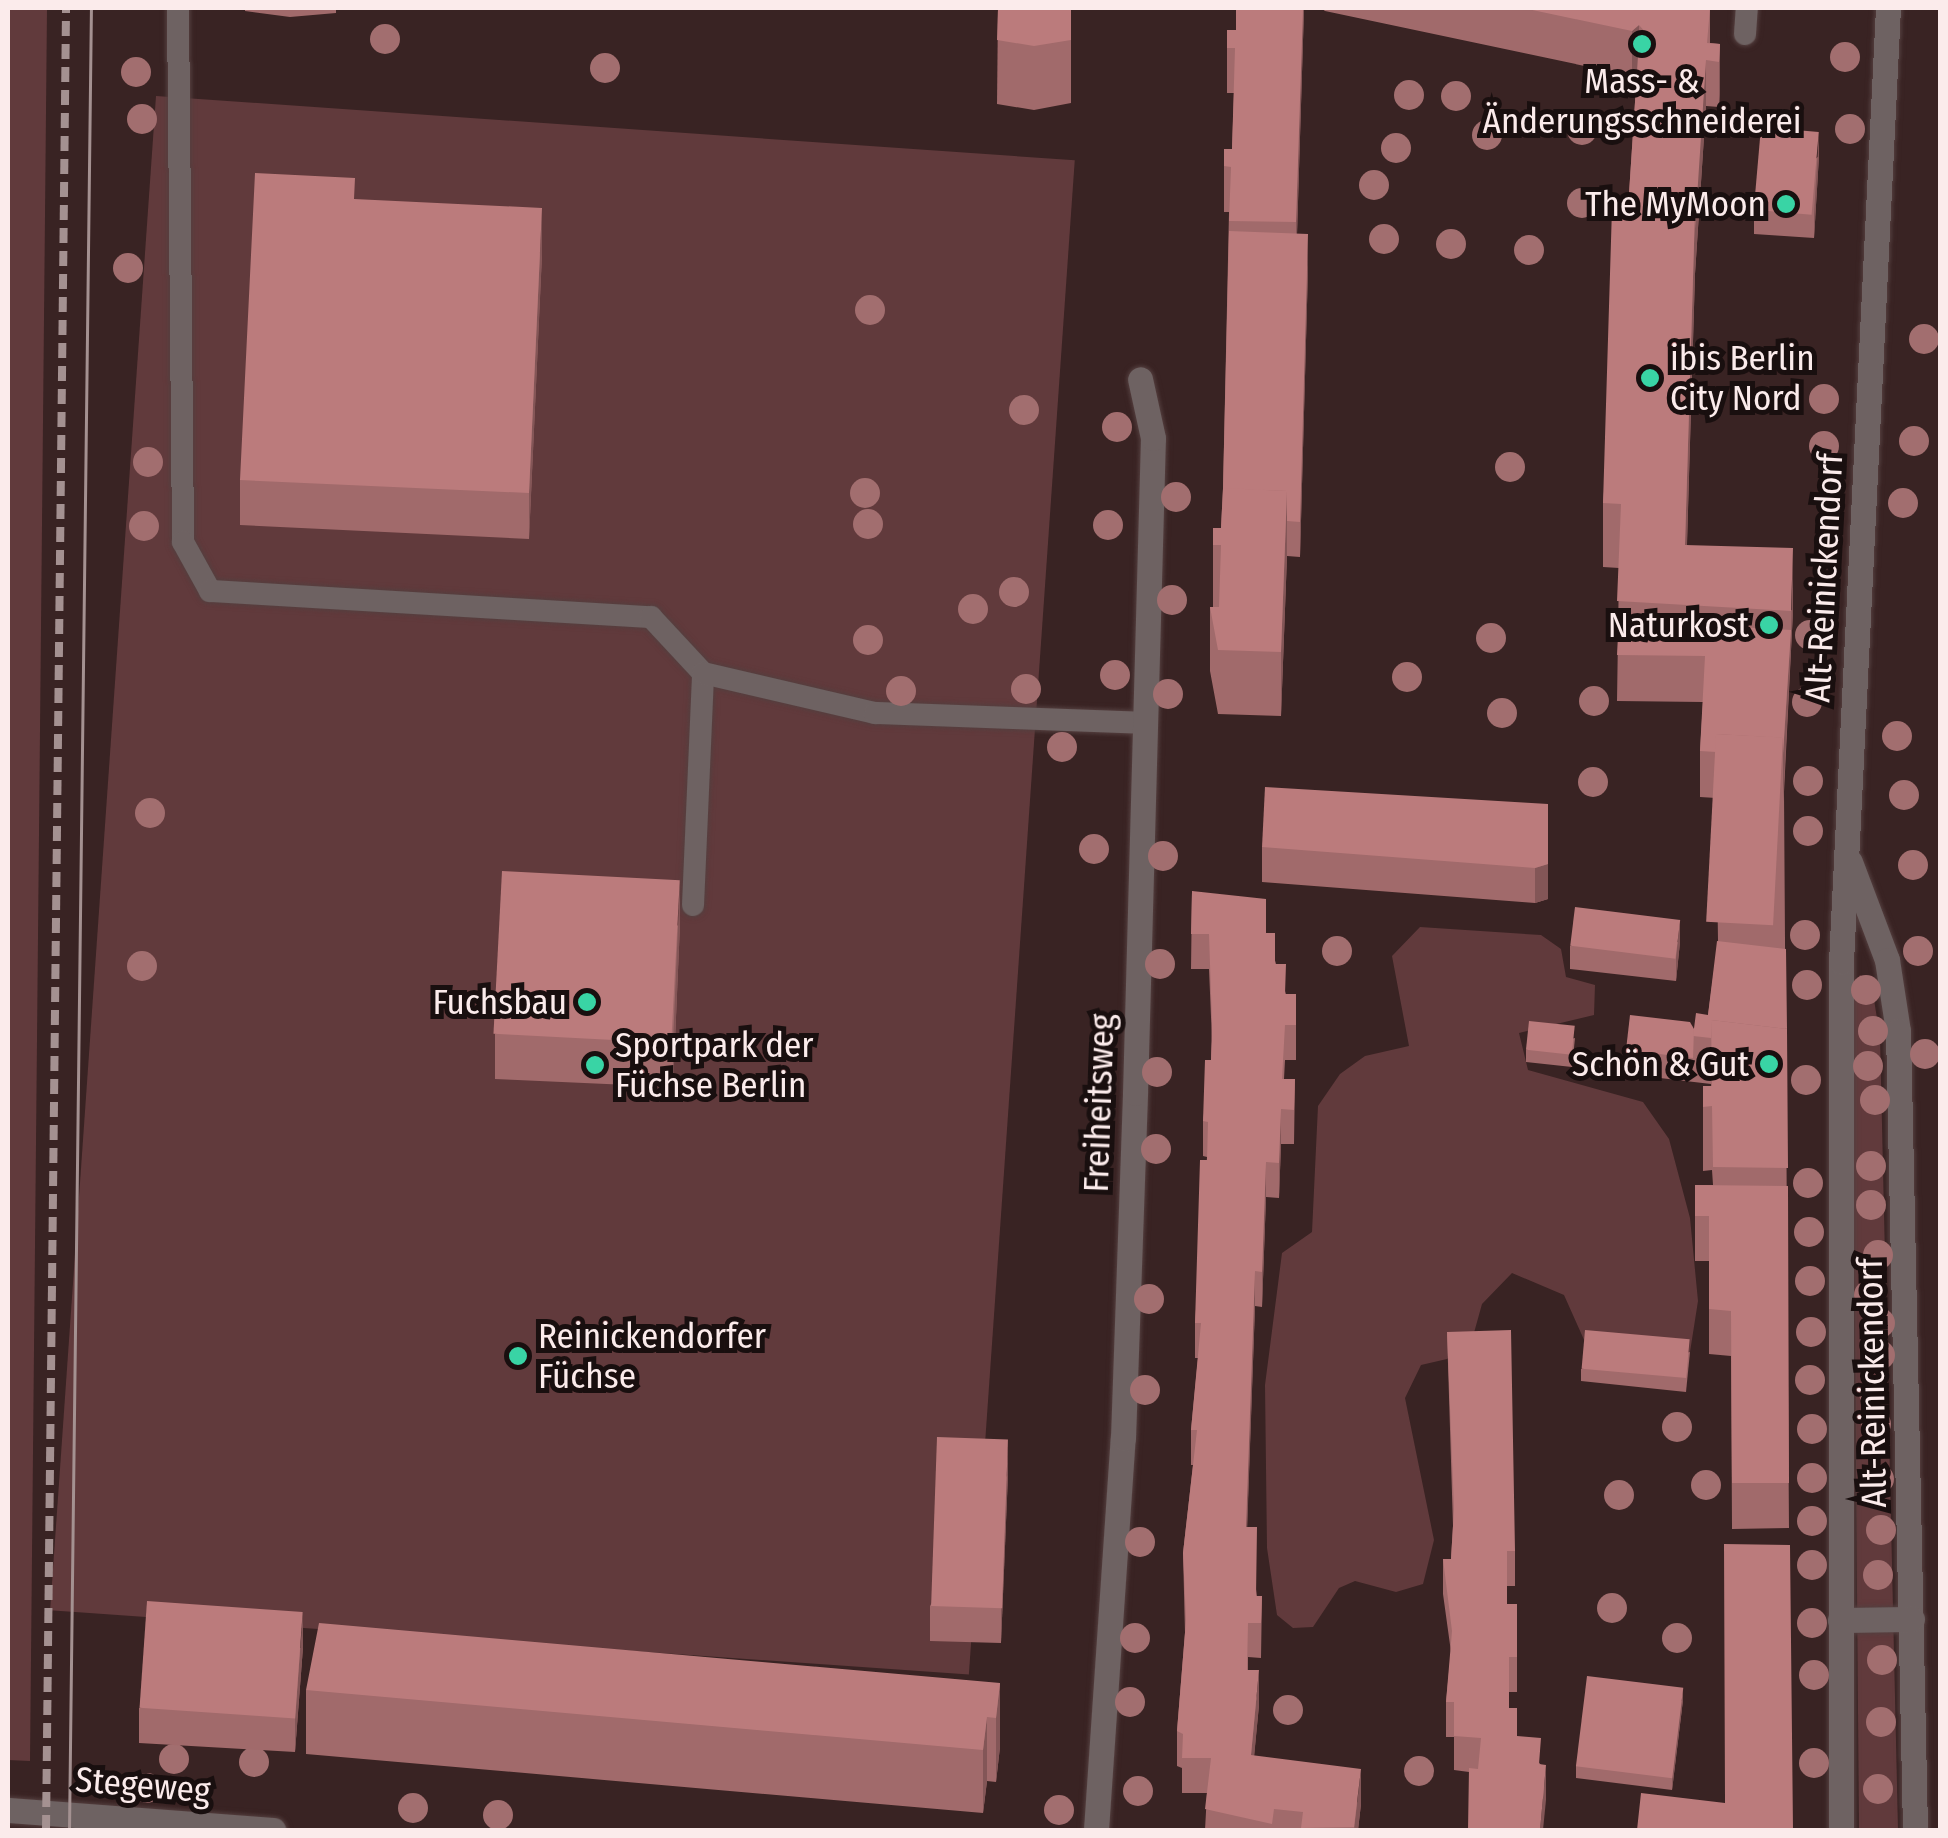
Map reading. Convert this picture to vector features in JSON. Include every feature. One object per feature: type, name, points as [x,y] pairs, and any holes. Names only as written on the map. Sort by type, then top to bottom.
[{"type":"street","name":"Alt-Reinickendorf","points":[[1841,1830],[1846,853],[1888,8]]},
{"type":"street","name":"Freiheitsweg","points":[[1096,1830],[1124,1438],[1153,438],[1140,379]]},
{"type":"street","name":"Alt-Reinickendorf","points":[[1846,853],[1886,960],[1896,1012],[1915,1830]]},
{"type":"street","points":[[1840,1620],[1912,1619]]},
{"type":"street","name":"Stegeweg","points":[[8,1810],[274,1830]]},
{"type":"lane","points":[[178,8],[183,542],[210,591],[651,617],[702,673],[875,713],[1144,722]]},
{"type":"lane","points":[[1745,34],[1747,8]]},
{"type":"lane","points":[[693,904],[702,673]]},
{"type":"shaded area","points":[[8,8],[47,8],[30,1761],[8,1760]]},
{"type":"shaded area","name":"Sportpark der Füchse Berlin","points":[[156,96],[1075,160],[969,1675],[50,1610]]},
{"type":"shaded area","points":[[1420,927],[1541,935],[1561,949],[1566,977],[1595,985],[1594,1015],[1519,1033],[1528,1070],[1643,1102],[1669,1139],[1690,1218],[1698,1301],[1690,1352],[1585,1342],[1564,1295],[1512,1273],[1482,1304],[1472,1340],[1447,1359],[1421,1365],[1405,1398],[1434,1540],[1423,1584],[1396,1592],[1355,1581],[1339,1588],[1313,1627],[1293,1628],[1277,1615],[1267,1548],[1265,1385],[1282,1253],[1312,1232],[1318,1106],[1340,1074],[1365,1056],[1409,1046],[1392,956]]},
{"type":"shaded area","points":[[1860,975],[1871,981],[1880,1037],[1898,1830],[1859,1830],[1852,986]]},
{"type":"building","points":[[998,8],[1071,8],[1071,40],[1034,46],[997,40]]},
{"type":"building","points":[[1236,8],[1303,8],[1296,222],[1229,221],[1231,167],[1224,166],[1224,149],[1232,149],[1235,48],[1227,48],[1227,30],[1236,30]]},
{"type":"building","points":[[1523,8],[1710,8],[1707,43],[1720,44],[1719,62],[1706,60],[1695,229],[1695,211],[1628,209],[1638,56],[1646,33],[1639,25],[1632,31]]},
{"type":"building","name":"The MyMoon","points":[[1761,127],[1819,132],[1812,215],[1754,210]]},
{"type":"building","points":[[255,173],[355,178],[354,199],[542,208],[529,493],[240,480]]},
{"type":"building","name":"ibis Berlin City Nord","points":[[1612,208],[1695,211],[1685,545],[1793,548],[1791,611],[1617,601],[1621,504],[1603,503]]},
{"type":"building","points":[[1229,231],[1308,234],[1300,522],[1287,521],[1287,491],[1223,489]]},
{"type":"building","points":[[1223,488],[1287,491],[1281,652],[1218,650],[1210,607],[1219,607],[1221,545],[1213,545],[1213,528],[1221,528]]},
{"type":"building","points":[[1619,620],[1791,630],[1783,753],[1783,738],[1716,734],[1716,752],[1700,751],[1705,656],[1617,655]]},
{"type":"building","points":[[1716,734],[1783,738],[1773,925],[1706,922]]},
{"type":"building","points":[[1265,787],[1548,804],[1548,864],[1535,868],[1262,847]]},
{"type":"building","name":"Fuchsbau","points":[[502,871],[680,880],[671,1043],[493,1034]]},
{"type":"building","points":[[1192,891],[1266,899],[1266,933],[1275,933],[1275,964],[1286,964],[1285,994],[1296,994],[1296,1025],[1285,1025],[1282,1079],[1295,1079],[1294,1110],[1281,1109],[1279,1163],[1266,1162],[1262,1272],[1255,1271],[1246,1527],[1257,1527],[1256,1596],[1262,1596],[1261,1623],[1248,1623],[1247,1670],[1259,1670],[1251,1755],[1361,1769],[1354,1827],[1301,1828],[1303,1812],[1274,1809],[1272,1824],[1205,1809],[1211,1758],[1182,1758],[1183,1734],[1177,1731],[1186,1620],[1183,1553],[1197,1430],[1191,1430],[1201,1323],[1195,1323],[1200,1160],[1207,1160],[1208,1122],[1203,1121],[1205,1060],[1211,1060],[1212,1024],[1209,934],[1191,934]]},
{"type":"building","points":[[1575,907],[1680,920],[1675,959],[1570,946]]},
{"type":"building","points":[[1717,941],[1786,949],[1787,1029],[1711,1020],[1711,1038],[1693,1036],[1696,1013],[1708,1015]]},
{"type":"building","points":[[1630,1015],[1690,1022],[1694,1029],[1693,1058],[1626,1050]]},
{"type":"building","points":[[1711,1020],[1787,1029],[1788,1168],[1713,1167],[1712,1106],[1703,1107],[1703,1086],[1712,1086]]},
{"type":"building","points":[[1529,1021],[1575,1026],[1572,1055],[1526,1050]]},
{"type":"building","points":[[1695,1185],[1788,1186],[1789,1483],[1732,1483],[1731,1311],[1709,1309],[1709,1216],[1695,1216]]},
{"type":"building","points":[[1511,1330],[1515,1551],[1507,1551],[1507,1604],[1517,1604],[1517,1657],[1509,1657],[1509,1708],[1517,1708],[1517,1736],[1541,1738],[1539,1764],[1546,1765],[1540,1830],[1468,1830],[1469,1768],[1478,1769],[1481,1738],[1454,1736],[1454,1702],[1446,1702],[1452,1631],[1443,1559],[1451,1559],[1454,1509],[1447,1332]]},
{"type":"building","points":[[1585,1330],[1690,1339],[1686,1378],[1582,1369]]},
{"type":"building","points":[[937,1437],[1008,1439],[1002,1608],[931,1606]]},
{"type":"building","points":[[1724,1544],[1790,1545],[1793,1830],[1637,1830],[1641,1793],[1725,1803]]},
{"type":"building","points":[[147,1601],[303,1612],[295,1719],[140,1708]]},
{"type":"building","points":[[319,1623],[1000,1683],[996,1718],[987,1717],[983,1750],[306,1690]]},
{"type":"building","points":[[1587,1676],[1683,1688],[1672,1778],[1576,1766]]},
{"type":"tram line","points":[[69,1830],[91,8]]},
{"type":"railway","points":[[46,1830],[66,8]]},
{"type":"place","name":"Mass- & Änderungsschneiderei","points":[[1642,44]]},
{"type":"place","name":"The MyMoon","points":[[1786,204]]},
{"type":"place","name":"ibis Berlin City Nord","points":[[1650,378]]},
{"type":"place","name":"Naturkost","points":[[1769,625]]},
{"type":"place","name":"Fuchsbau","points":[[587,1002]]},
{"type":"place","name":"Schön & Gut","points":[[1769,1064]]},
{"type":"place","name":"Sportpark der Füchse Berlin","points":[[595,1065]]},
{"type":"place","name":"Reinickendorfer Füchse","points":[[518,1356]]}]
